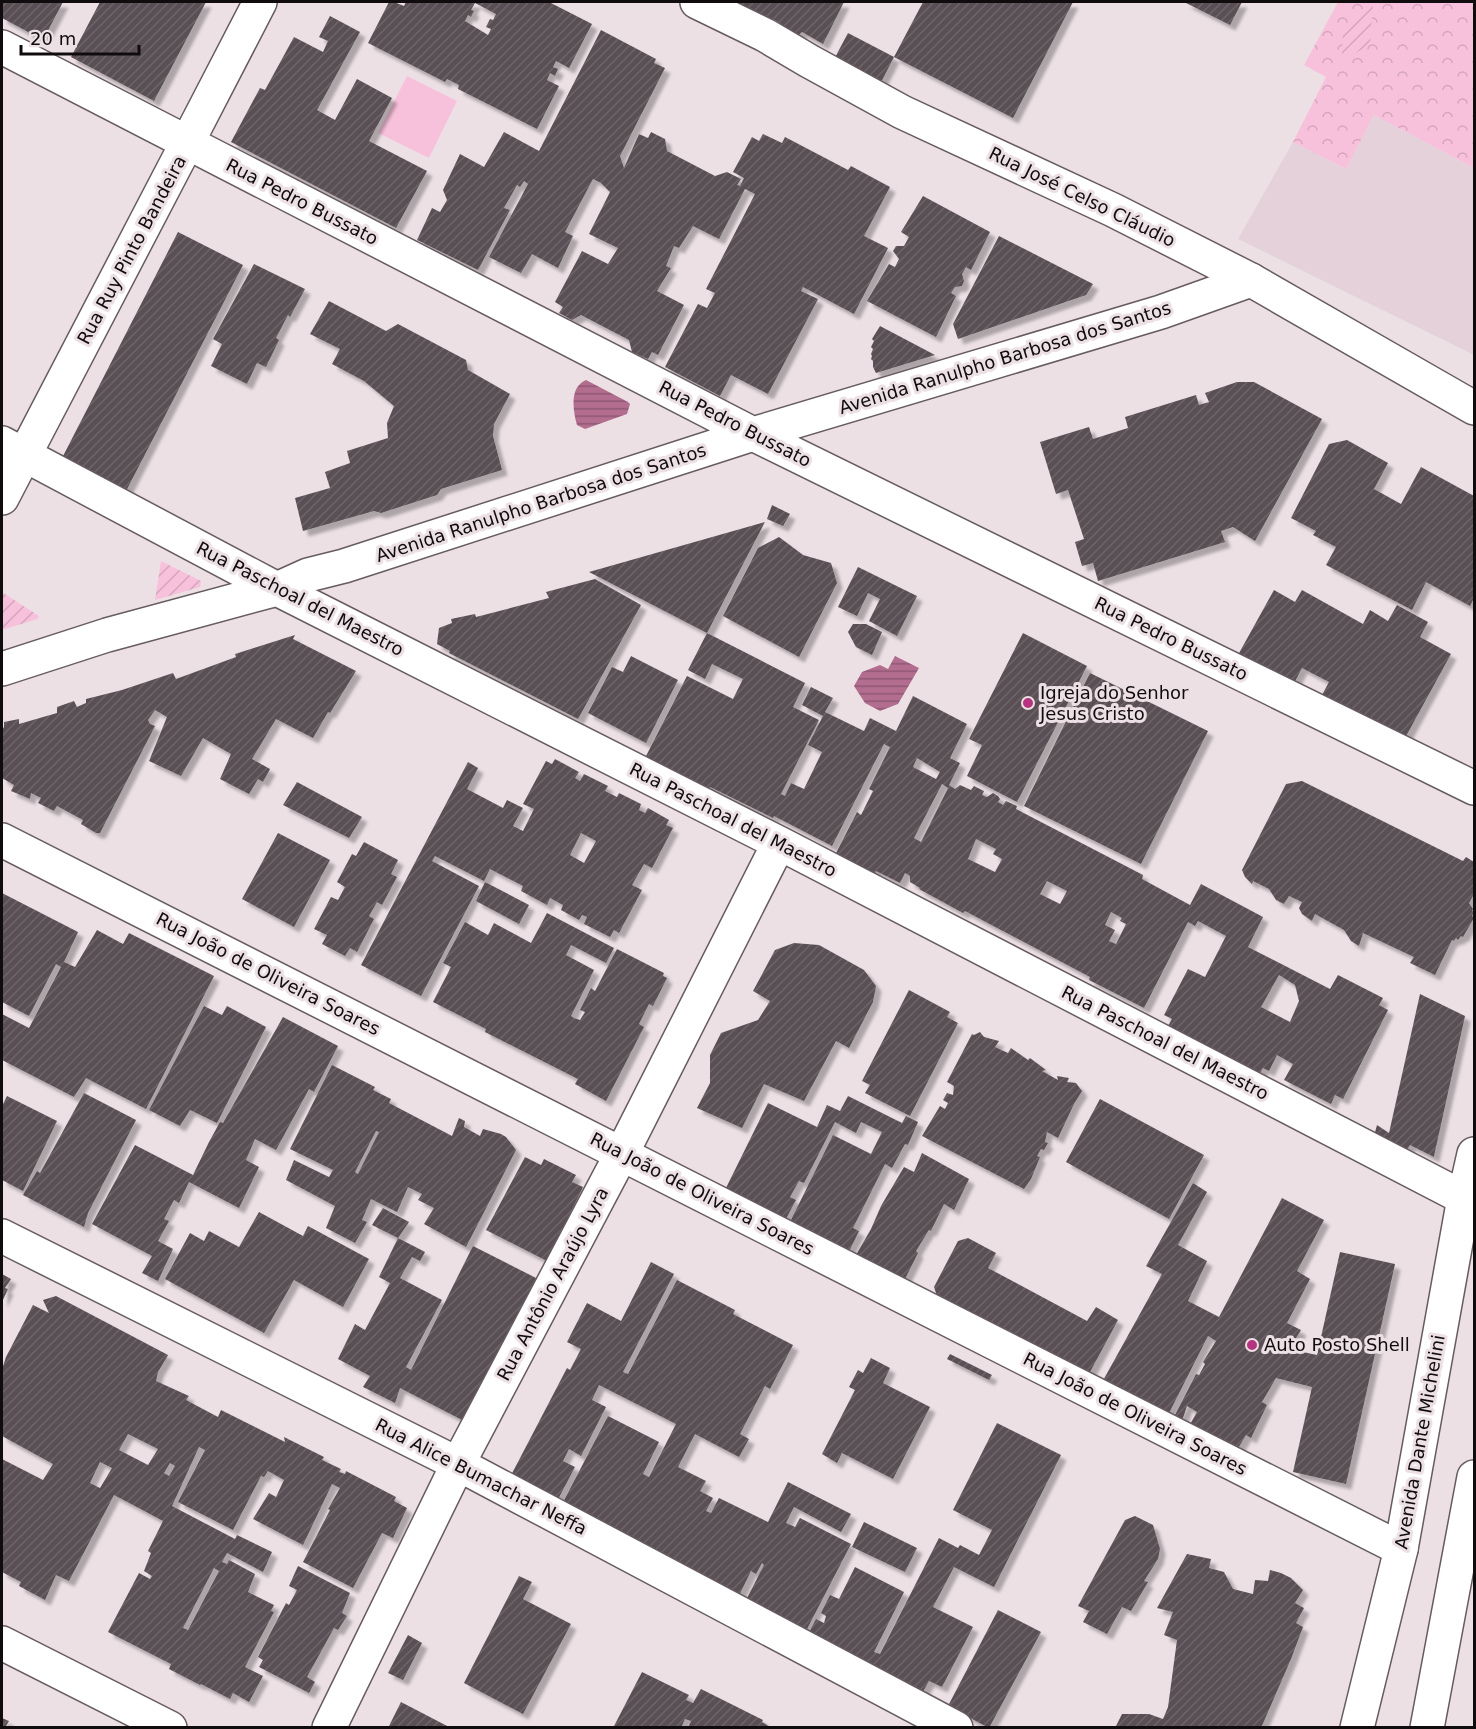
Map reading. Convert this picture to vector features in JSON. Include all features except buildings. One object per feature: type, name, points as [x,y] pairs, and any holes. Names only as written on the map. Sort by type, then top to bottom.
[{"type":"street","name":"Rua Ruy Pinto Bandeira","points":[[2,498],[13,449],[188,143],[260,2]]},
{"type":"street","name":"Rua José Celso Cláudio","points":[[697,2],[765,35],[809,62],[902,112],[1113,210],[1251,280],[1470,404]]},
{"type":"street","name":"Rua Pedro Bussato","points":[[2,46],[753,434],[1474,788]]},
{"type":"street","name":"Avenida Ranulpho Barbosa dos Santos","points":[[2,669],[106,635],[277,589],[308,575],[355,563],[753,434],[1161,312],[1251,280]]},
{"type":"street","name":"Rua Paschoal del Maestro","points":[[13,449],[277,589],[779,843],[1469,1199]]},
{"type":"street","name":"Rua João de Oliveira Soares","points":[[2,840],[1401,1549]]},
{"type":"street","name":"Rua Antônio Araújo Lyra","points":[[329,1728],[459,1464],[622,1153],[779,843]]},
{"type":"street","name":"Avenida Dante Michelini","points":[[1357,1728],[1401,1549],[1469,1199],[1474,1154]]},
{"type":"street","name":"Rua Alice Bumachar Neffa","points":[[2,1236],[459,1464],[956,1728]]},
{"type":"street","points":[[1427,1728],[1474,1477]]},
{"type":"street","points":[[2,1643],[170,1728]]},
{"type":"shaded area","points":[[1374,115],[1474,168],[1474,355],[1238,239],[1293,142],[1346,169]]},
{"type":"shaded area","points":[[586,380],[628,402],[630,404],[627,414],[585,429],[577,425],[574,413],[575,394],[577,388]]},
{"type":"shaded area","points":[[895,656],[919,668],[898,704],[880,711],[865,703],[854,686],[862,672],[880,665],[888,669]]},
{"type":"green space","points":[[1338,2],[1474,2],[1474,168],[1374,115],[1346,169],[1293,142],[1326,77],[1304,65]]},
{"type":"green space","points":[[1373,4],[1370,44],[1342,62],[1343,27]]},
{"type":"green space","points":[[407,76],[457,101],[429,158],[378,133]]},
{"type":"green space","points":[[161,561],[201,581],[200,587],[155,600]]},
{"type":"green space","points":[[2,592],[39,616],[37,619],[2,630]]},
{"type":"place","name":"Igreja do Senhor Jesus Cristo","points":[[1028,703]]},
{"type":"place","name":"Auto Posto Shell","points":[[1252,1345]]}]
